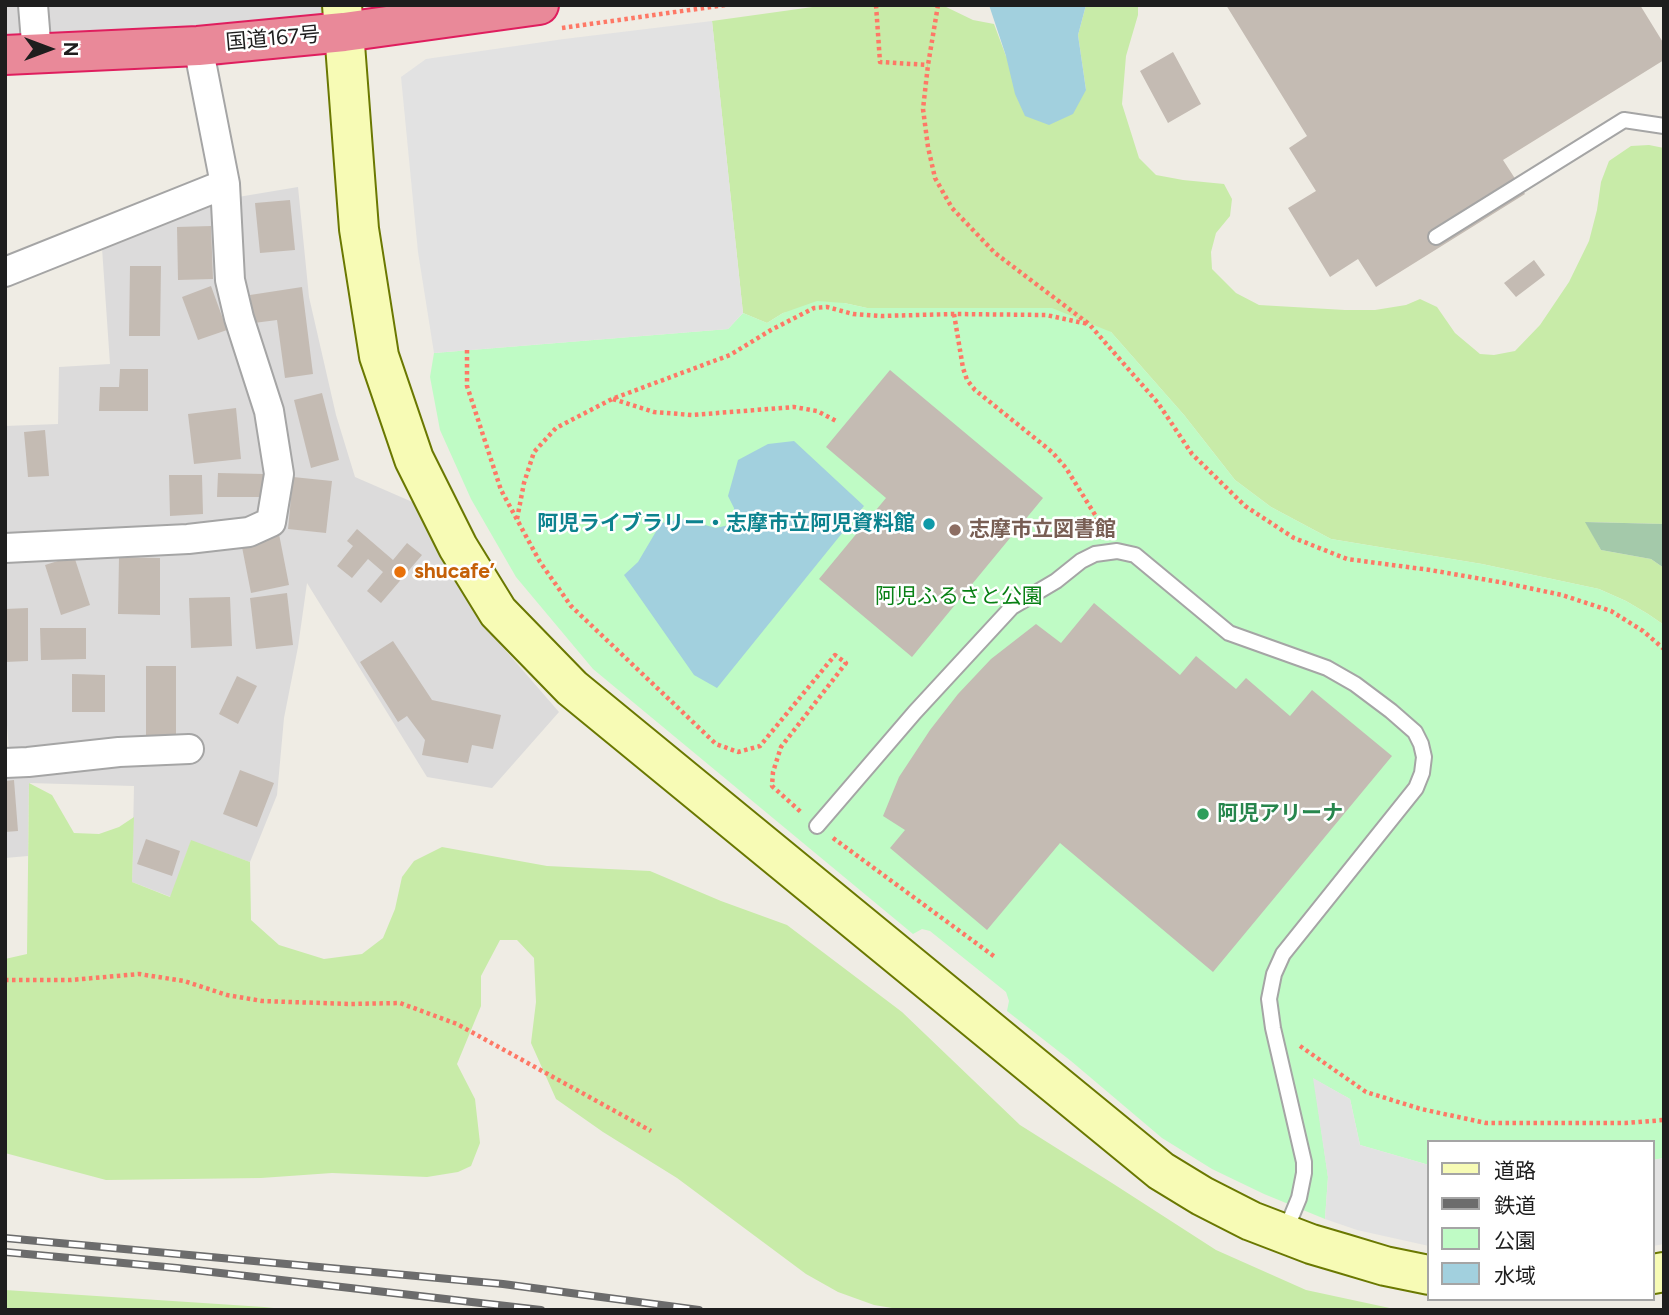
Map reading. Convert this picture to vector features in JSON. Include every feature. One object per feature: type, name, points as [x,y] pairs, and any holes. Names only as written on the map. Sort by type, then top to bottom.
[{"type":"highway","name":"国道167号","points":[[21,55],[198,46],[343,19],[539,5]]},
{"type":"street","points":[[21,55],[33,5]]},
{"type":"street","points":[[343,19],[359,229],[379,356],[414,458],[458,547],[498,612],[572,688],[1161,1171],[1239,1215],[1285,1234],[1385,1266],[1428,1275]]},
{"type":"street","points":[[5,548],[188,539],[249,532],[271,522],[279,474],[269,411],[239,318],[230,280],[225,184],[198,46]]},
{"type":"street","points":[[5,272],[225,184]]},
{"type":"street","points":[[5,762],[189,749]]},
{"type":"lane","points":[[1436,237],[1624,120],[1664,126]]},
{"type":"lane","points":[[817,826],[915,712],[1012,607],[1095,554],[1117,551],[1135,555],[1229,633],[1327,668],[1355,684],[1391,711],[1415,732],[1421,744],[1424,757],[1416,788],[1283,954],[1274,974],[1269,999],[1273,1028],[1304,1162],[1298,1198],[1285,1234]]},
{"type":"path","points":[[876,5],[880,62],[928,65]]},
{"type":"path","points":[[938,5],[923,109],[935,178],[952,208],[995,253],[1089,324],[1158,404],[1192,454],[1245,506],[1294,538],[1347,559],[1505,583],[1611,611],[1643,631],[1664,649]]},
{"type":"path","points":[[517,520],[524,482],[534,452],[556,428],[612,399],[730,355],[814,308],[827,307],[853,314],[881,316],[1046,315],[1089,324]]},
{"type":"path","points":[[954,314],[967,380],[975,390],[1052,452],[1066,468],[1097,518],[1095,554]]},
{"type":"path","points":[[467,350],[467,386],[501,490],[540,562],[571,606],[716,744],[738,752],[760,746],[835,655],[846,663],[781,747],[773,772],[772,786],[817,826],[995,957]]},
{"type":"path","points":[[612,399],[653,412],[692,415],[794,407],[817,411],[838,422]]},
{"type":"path","points":[[5,980],[72,980],[139,974],[184,981],[227,995],[262,1001],[400,1003],[457,1024],[651,1131]]},
{"type":"path","points":[[1273,1028],[1366,1091],[1421,1109],[1486,1124],[1626,1124],[1664,1120]]},
{"type":"shaded area","points":[[5,5],[369,5],[221,66],[5,73]]},
{"type":"shaded area","points":[[712,21],[743,313],[728,329],[434,353],[418,252],[401,77],[426,59]]},
{"type":"shaded area","points":[[298,187],[309,297],[336,415],[355,477],[417,504],[493,636],[559,712],[492,788],[427,777],[307,583],[284,718],[277,795],[250,862],[191,841],[171,897],[132,882],[134,786],[29,783],[28,856],[5,858],[5,752],[9,751],[5,699],[5,426],[58,424],[59,367],[110,364],[102,248],[214,201]]},
{"type":"shaded area","points":[[1313,1078],[1350,1099],[1360,1145],[1428,1165],[1428,1246],[1357,1230],[1325,1219],[1328,1177]]},
{"type":"shaded area","points":[[1664,1158],[1664,1244],[1655,1246],[1655,1160]]},
{"type":"green space","points":[[827,5],[942,5],[973,20],[994,24],[1006,56],[1086,90],[1078,35],[1086,5],[1138,5],[1138,15],[1126,56],[1122,104],[1139,158],[1156,175],[1224,184],[1232,199],[1230,216],[1216,233],[1211,252],[1212,269],[1236,293],[1259,305],[1375,310],[1406,305],[1420,299],[1437,307],[1455,333],[1480,354],[1494,355],[1515,351],[1540,325],[1569,282],[1589,241],[1601,182],[1609,161],[1631,146],[1664,148],[1664,524],[1586,522],[1601,550],[1651,559],[1664,568],[1664,625],[1626,601],[1599,589],[1482,564],[1331,539],[1271,507],[1235,480],[1184,415],[1111,332],[867,308],[844,303],[783,313],[767,323],[743,313],[712,21]]},
{"type":"green space","name":"阿児ふるさと公園","points":[[817,301],[867,308],[1052,308],[1111,332],[1184,415],[1235,480],[1271,507],[1331,539],[1482,564],[1599,589],[1626,601],[1664,625],[1664,1158],[1655,1160],[1655,1140],[1428,1140],[1428,1165],[1360,1145],[1350,1099],[1314,1079],[1328,1177],[1325,1219],[1264,1194],[1212,1169],[1162,1138],[1007,1011],[1009,1001],[1006,992],[930,931],[922,929],[913,934],[593,669],[516,577],[471,499],[440,430],[430,377],[434,353],[728,329],[743,313],[767,323],[783,313]]},
{"type":"green space","points":[[1585,522],[1664,524],[1664,568],[1651,559],[1601,550]]},
{"type":"green space","points":[[29,783],[52,795],[74,833],[99,834],[119,827],[134,817],[132,882],[170,897],[191,840],[250,862],[251,920],[279,945],[324,959],[362,954],[383,938],[395,909],[402,877],[414,861],[442,847],[547,866],[650,871],[787,925],[902,1012],[1020,1125],[1216,1250],[1306,1290],[1399,1310],[904,1310],[874,1305],[838,1292],[806,1274],[677,1178],[556,1099],[531,1043],[536,1002],[534,958],[517,940],[500,940],[481,976],[481,1006],[457,1064],[475,1099],[480,1143],[471,1166],[458,1172],[427,1177],[332,1173],[261,1178],[106,1180],[5,1153],[5,959],[27,954]]},
{"type":"green space","points":[[5,1290],[264,1307],[293,1310],[5,1310]]},
{"type":"water","points":[[989,5],[1086,5],[1078,35],[1086,90],[1073,114],[1049,125],[1025,116],[1015,94]]},
{"type":"water","points":[[794,441],[864,506],[717,688],[694,675],[624,575],[638,562],[661,523],[683,519],[716,528],[733,524],[734,508],[728,496],[738,460],[768,444]]},
{"type":"building","points":[[1226,5],[1640,5],[1664,44],[1664,60],[1503,160],[1525,194],[1376,287],[1358,259],[1330,277],[1288,208],[1316,191],[1289,148],[1307,136]]},
{"type":"building","points":[[1173,52],[1201,104],[1168,123],[1140,71]]},
{"type":"building","points":[[290,200],[295,250],[260,253],[255,203]]},
{"type":"building","points":[[211,226],[213,279],[178,280],[177,227]]},
{"type":"building","points":[[1534,260],[1545,275],[1516,297],[1504,283]]},
{"type":"building","points":[[130,266],[161,266],[160,336],[129,336]]},
{"type":"building","points":[[211,286],[227,330],[198,340],[182,297]]},
{"type":"building","points":[[302,287],[313,374],[285,378],[277,320],[254,323],[250,295]]},
{"type":"building","points":[[120,369],[148,369],[148,411],[99,411],[100,387],[119,387]]},
{"type":"building","points":[[890,370],[1043,498],[912,657],[819,579],[886,498],[826,447]]},
{"type":"building","points":[[322,393],[339,460],[311,468],[294,400]]},
{"type":"building","points":[[236,408],[241,459],[194,464],[188,414]]},
{"type":"building","points":[[45,430],[49,476],[28,477],[24,432]]},
{"type":"building","points":[[218,473],[264,474],[264,497],[217,497]]},
{"type":"building","points":[[169,475],[202,475],[203,514],[170,516]]},
{"type":"building","points":[[293,477],[332,481],[326,533],[288,529]]},
{"type":"building","points":[[357,529],[393,560],[407,543],[422,555],[381,603],[367,591],[383,572],[368,559],[352,578],[337,566],[353,546],[347,541]]},
{"type":"building","points":[[279,534],[289,585],[251,593],[241,542]]},
{"type":"building","points":[[74,556],[90,605],[61,615],[45,565]]},
{"type":"building","points":[[119,557],[160,558],[160,615],[118,614]]},
{"type":"building","points":[[287,593],[293,645],[256,649],[250,598]]},
{"type":"building","points":[[230,597],[232,646],[191,648],[189,598]]},
{"type":"building","points":[[1094,603],[1180,675],[1196,656],[1236,689],[1246,678],[1290,716],[1312,690],[1392,756],[1213,972],[1060,843],[987,930],[890,848],[905,830],[883,816],[899,777],[958,694],[991,659],[1036,624],[1061,643]]},
{"type":"building","points":[[28,608],[28,661],[5,662],[5,609]]},
{"type":"building","points":[[40,628],[86,628],[86,659],[41,660]]},
{"type":"building","points":[[393,641],[432,700],[501,715],[493,749],[472,745],[468,763],[422,755],[425,740],[407,716],[398,722],[360,662]]},
{"type":"building","points":[[146,666],[176,666],[176,738],[146,737]]},
{"type":"building","points":[[72,674],[105,675],[105,712],[72,712]]},
{"type":"building","points":[[237,676],[257,686],[238,724],[219,714]]},
{"type":"building","points":[[240,770],[274,783],[257,827],[223,814]]},
{"type":"building","points":[[14,780],[18,831],[5,832],[5,781]]},
{"type":"building","points":[[146,839],[180,851],[172,876],[137,864]]},
{"type":"railway","points":[[5,1238],[503,1284],[699,1310]]},
{"type":"railway","points":[[5,1252],[177,1268],[541,1310]]},
{"type":"place","name":"阿児ライブラリー・志摩市立阿児資料館","points":[[929,524]]},
{"type":"place","name":"志摩市立図書館","points":[[955,530]]},
{"type":"place","name":"shucafe’","points":[[400,572]]},
{"type":"place","name":"阿児アリーナ","points":[[1203,814]]}]
